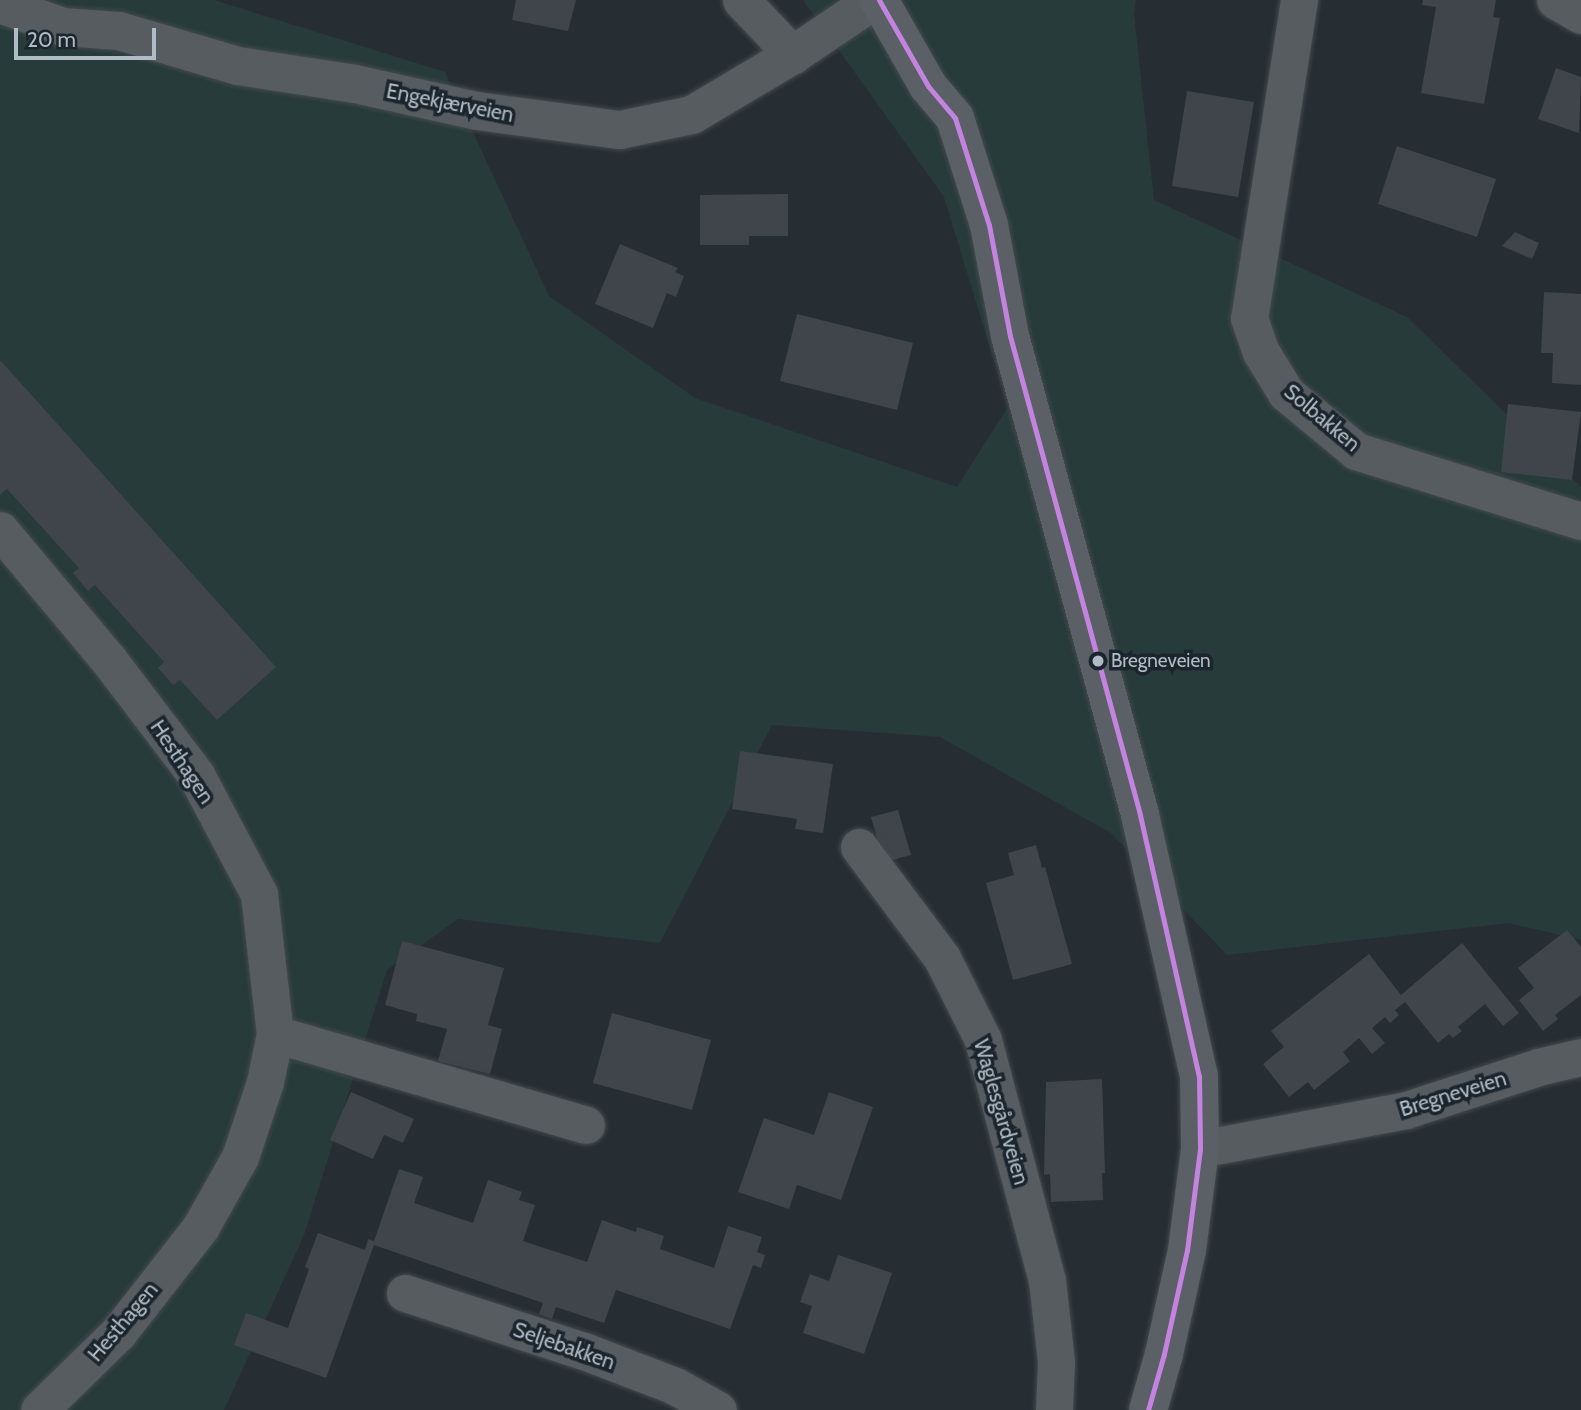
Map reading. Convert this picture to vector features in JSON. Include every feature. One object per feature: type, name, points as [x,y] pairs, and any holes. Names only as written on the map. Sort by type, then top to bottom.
[{"type":"main road","points":[[877,0],[928,86],[956,118],[989,225],[1010,336],[1143,828],[1199,1076],[1200,1149],[1187,1250],[1164,1354],[1148,1410]]},
{"type":"street","points":[[741,0],[793,55]]},
{"type":"street","name":"Engekjærveien","points":[[0,4],[63,27],[120,31],[238,66],[355,84],[477,111],[620,130],[692,115],[793,55],[877,0]]},
{"type":"street","name":"Solbakken","points":[[1299,0],[1249,318],[1261,352],[1286,393],[1356,451],[1581,520]]},
{"type":"street","points":[[1555,0],[1581,15]]},
{"type":"street","name":"Hesthagen","points":[[0,530],[108,659],[196,775],[259,894],[275,1034],[265,1083],[240,1157],[200,1228],[118,1333],[39,1410]]},
{"type":"street","name":"Waglesgårdveien","points":[[859,847],[942,958],[983,1040],[1047,1280],[1056,1362],[1054,1410]]},
{"type":"street","points":[[275,1034],[586,1125]]},
{"type":"street","name":"Bregneveien","points":[[1200,1149],[1406,1110],[1538,1067],[1581,1057]]},
{"type":"street","name":"Seljebakken","points":[[405,1293],[584,1352],[675,1386],[718,1410]]},
{"type":"green space","points":[[0,0],[214,0],[445,72],[549,296],[695,398],[957,487],[1008,407],[944,197],[803,0],[1136,0],[1134,14],[1154,200],[1407,317],[1581,487],[1581,940],[1509,923],[1227,955],[1111,833],[940,737],[772,725],[660,943],[458,919],[387,970],[304,1235],[224,1410],[0,1410]]},
{"type":"building","points":[[516,0],[576,0],[568,31],[512,20]]},
{"type":"building","points":[[1423,0],[1496,0],[1493,17],[1500,18],[1484,104],[1421,93],[1436,7],[1422,5]]},
{"type":"building","points":[[1556,68],[1581,77],[1579,133],[1538,119]]},
{"type":"building","points":[[1187,91],[1254,102],[1238,197],[1172,186]]},
{"type":"building","points":[[1397,146],[1496,179],[1477,237],[1378,204]]},
{"type":"building","points":[[788,194],[788,236],[749,236],[749,245],[700,245],[700,195]]},
{"type":"building","points":[[1515,232],[1539,243],[1532,259],[1502,246]]},
{"type":"building","points":[[620,244],[678,268],[675,272],[684,276],[676,297],[667,293],[653,328],[595,304]]},
{"type":"building","points":[[1544,292],[1581,294],[1581,385],[1552,383],[1553,353],[1541,353]]},
{"type":"building","points":[[797,314],[913,343],[897,410],[780,381]]},
{"type":"building","points":[[0,360],[276,667],[217,720],[180,680],[173,685],[158,668],[164,662],[95,585],[88,591],[73,573],[79,568],[7,489],[0,495]]},
{"type":"building","points":[[1508,404],[1581,412],[1572,480],[1501,472]]},
{"type":"building","points":[[740,751],[833,764],[823,833],[795,829],[797,819],[732,809]]},
{"type":"building","points":[[898,810],[911,855],[884,862],[871,817]]},
{"type":"building","points":[[1036,845],[1042,868],[1045,867],[1072,964],[1013,980],[986,883],[1014,875],[1008,853]]},
{"type":"building","points":[[1567,930],[1581,947],[1581,995],[1555,1015],[1558,1019],[1543,1031],[1519,1000],[1534,988],[1518,968]]},
{"type":"building","points":[[402,941],[504,968],[488,1025],[502,1029],[490,1074],[438,1061],[447,1029],[416,1021],[417,1014],[385,1005]]},
{"type":"building","points":[[1462,943],[1519,1013],[1503,1026],[1485,1004],[1458,1027],[1462,1031],[1453,1038],[1449,1034],[1438,1043],[1405,1002],[1395,1010],[1399,1015],[1390,1023],[1385,1017],[1372,1028],[1385,1043],[1372,1054],[1359,1038],[1343,1052],[1350,1061],[1314,1090],[1308,1082],[1289,1097],[1263,1064],[1284,1047],[1271,1031],[1369,954],[1401,995]]},
{"type":"building","points":[[612,1013],[711,1040],[692,1110],[593,1083]]},
{"type":"building","points":[[1102,1079],[1105,1173],[1102,1173],[1103,1200],[1051,1202],[1050,1174],[1044,1175],[1046,1082]]},
{"type":"building","points":[[351,1092],[414,1119],[403,1143],[384,1135],[373,1159],[330,1140]]},
{"type":"building","points":[[829,1092],[873,1107],[841,1200],[797,1185],[789,1209],[738,1192],[764,1118],[814,1135]]},
{"type":"building","points":[[399,1169],[423,1177],[414,1203],[473,1223],[488,1180],[522,1192],[519,1200],[535,1205],[523,1241],[587,1262],[602,1220],[636,1232],[637,1227],[664,1236],[660,1249],[714,1268],[728,1226],[762,1237],[757,1252],[765,1255],[761,1268],[753,1265],[730,1329],[616,1290],[604,1323],[556,1307],[552,1319],[539,1314],[543,1303],[374,1245],[326,1378],[234,1345],[246,1313],[288,1328],[309,1269],[305,1267],[318,1233],[365,1250],[368,1239],[374,1241]]},
{"type":"building","points":[[838,1255],[892,1273],[864,1354],[803,1333],[812,1306],[800,1302],[810,1274],[829,1281]]},
{"type":"transit line","points":[[879,0],[928,86],[955,118],[989,225],[1010,336],[1140,815],[1199,1076],[1200,1149],[1187,1250],[1164,1354],[1148,1410]]},
{"type":"place","name":"Bregneveien","points":[[1098,661]]}]
